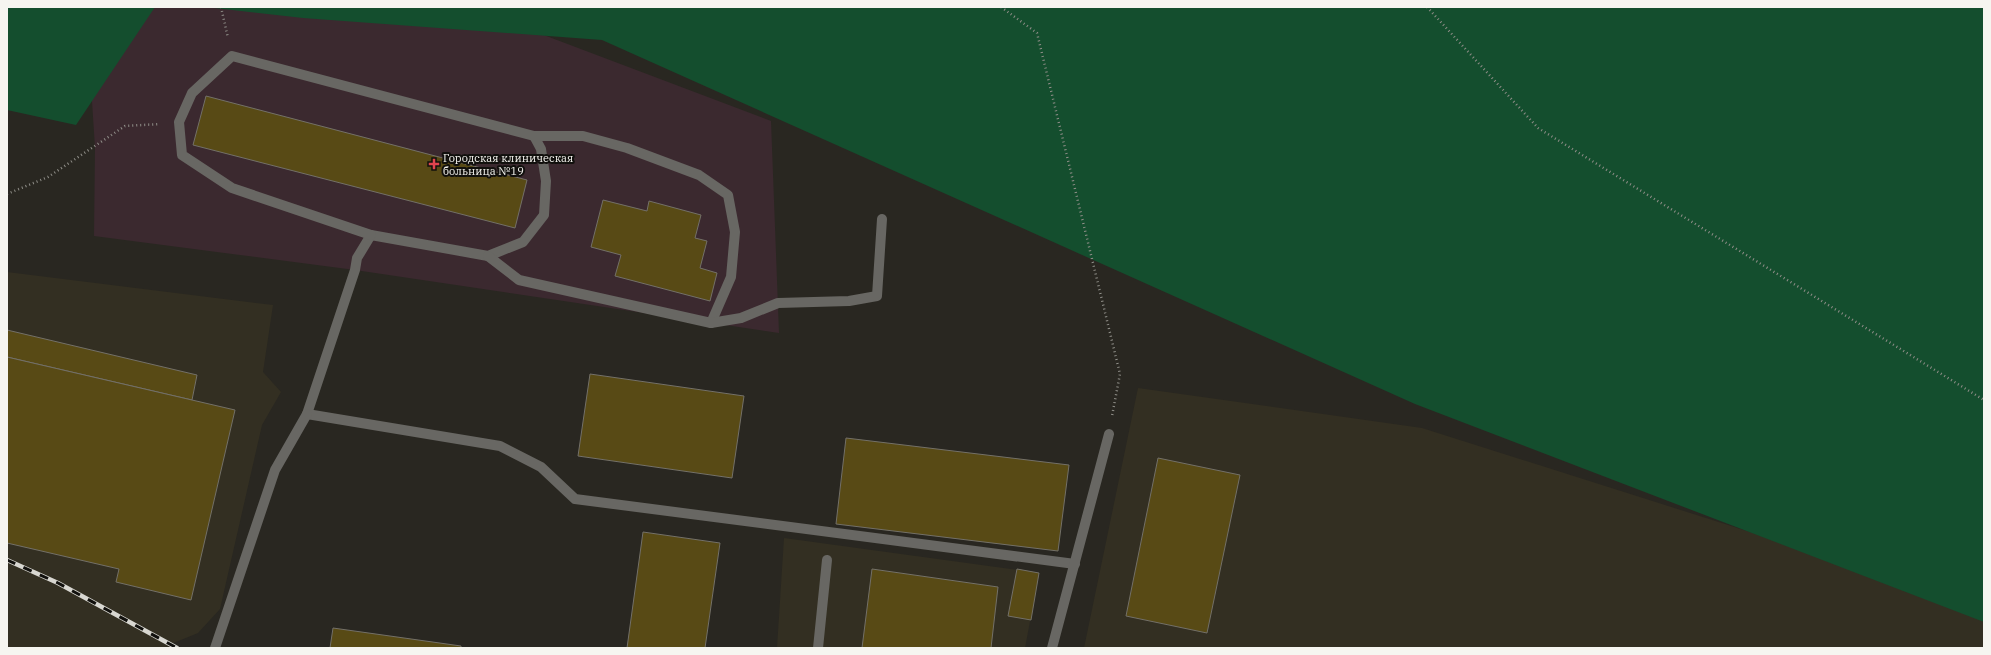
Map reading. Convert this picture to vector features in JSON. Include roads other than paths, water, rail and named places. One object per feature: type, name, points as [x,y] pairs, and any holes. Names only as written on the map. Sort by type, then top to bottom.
[{"type":"street","points":[[711,323],[731,277],[735,232],[728,195],[699,175],[627,148],[583,136],[534,136],[232,56],[192,93],[179,122],[182,155],[232,188],[371,235],[488,256],[519,280],[711,323],[742,318],[778,303],[849,301],[877,296],[882,219]]},
{"type":"street","points":[[488,256],[523,242],[544,215],[546,181],[541,149],[534,136]]},
{"type":"street","points":[[215,648],[275,470],[307,414],[355,270],[357,258],[371,235]]},
{"type":"street","points":[[307,414],[500,446],[541,467],[575,499],[1075,564]]},
{"type":"street","points":[[1052,648],[1109,434]]},
{"type":"street","points":[[818,648],[827,560]]},
{"type":"railway","points":[[7,560],[58,583],[177,648]]},
{"type":"place","name":"Городская клиническая больница №19","points":[[434,164]]}]
